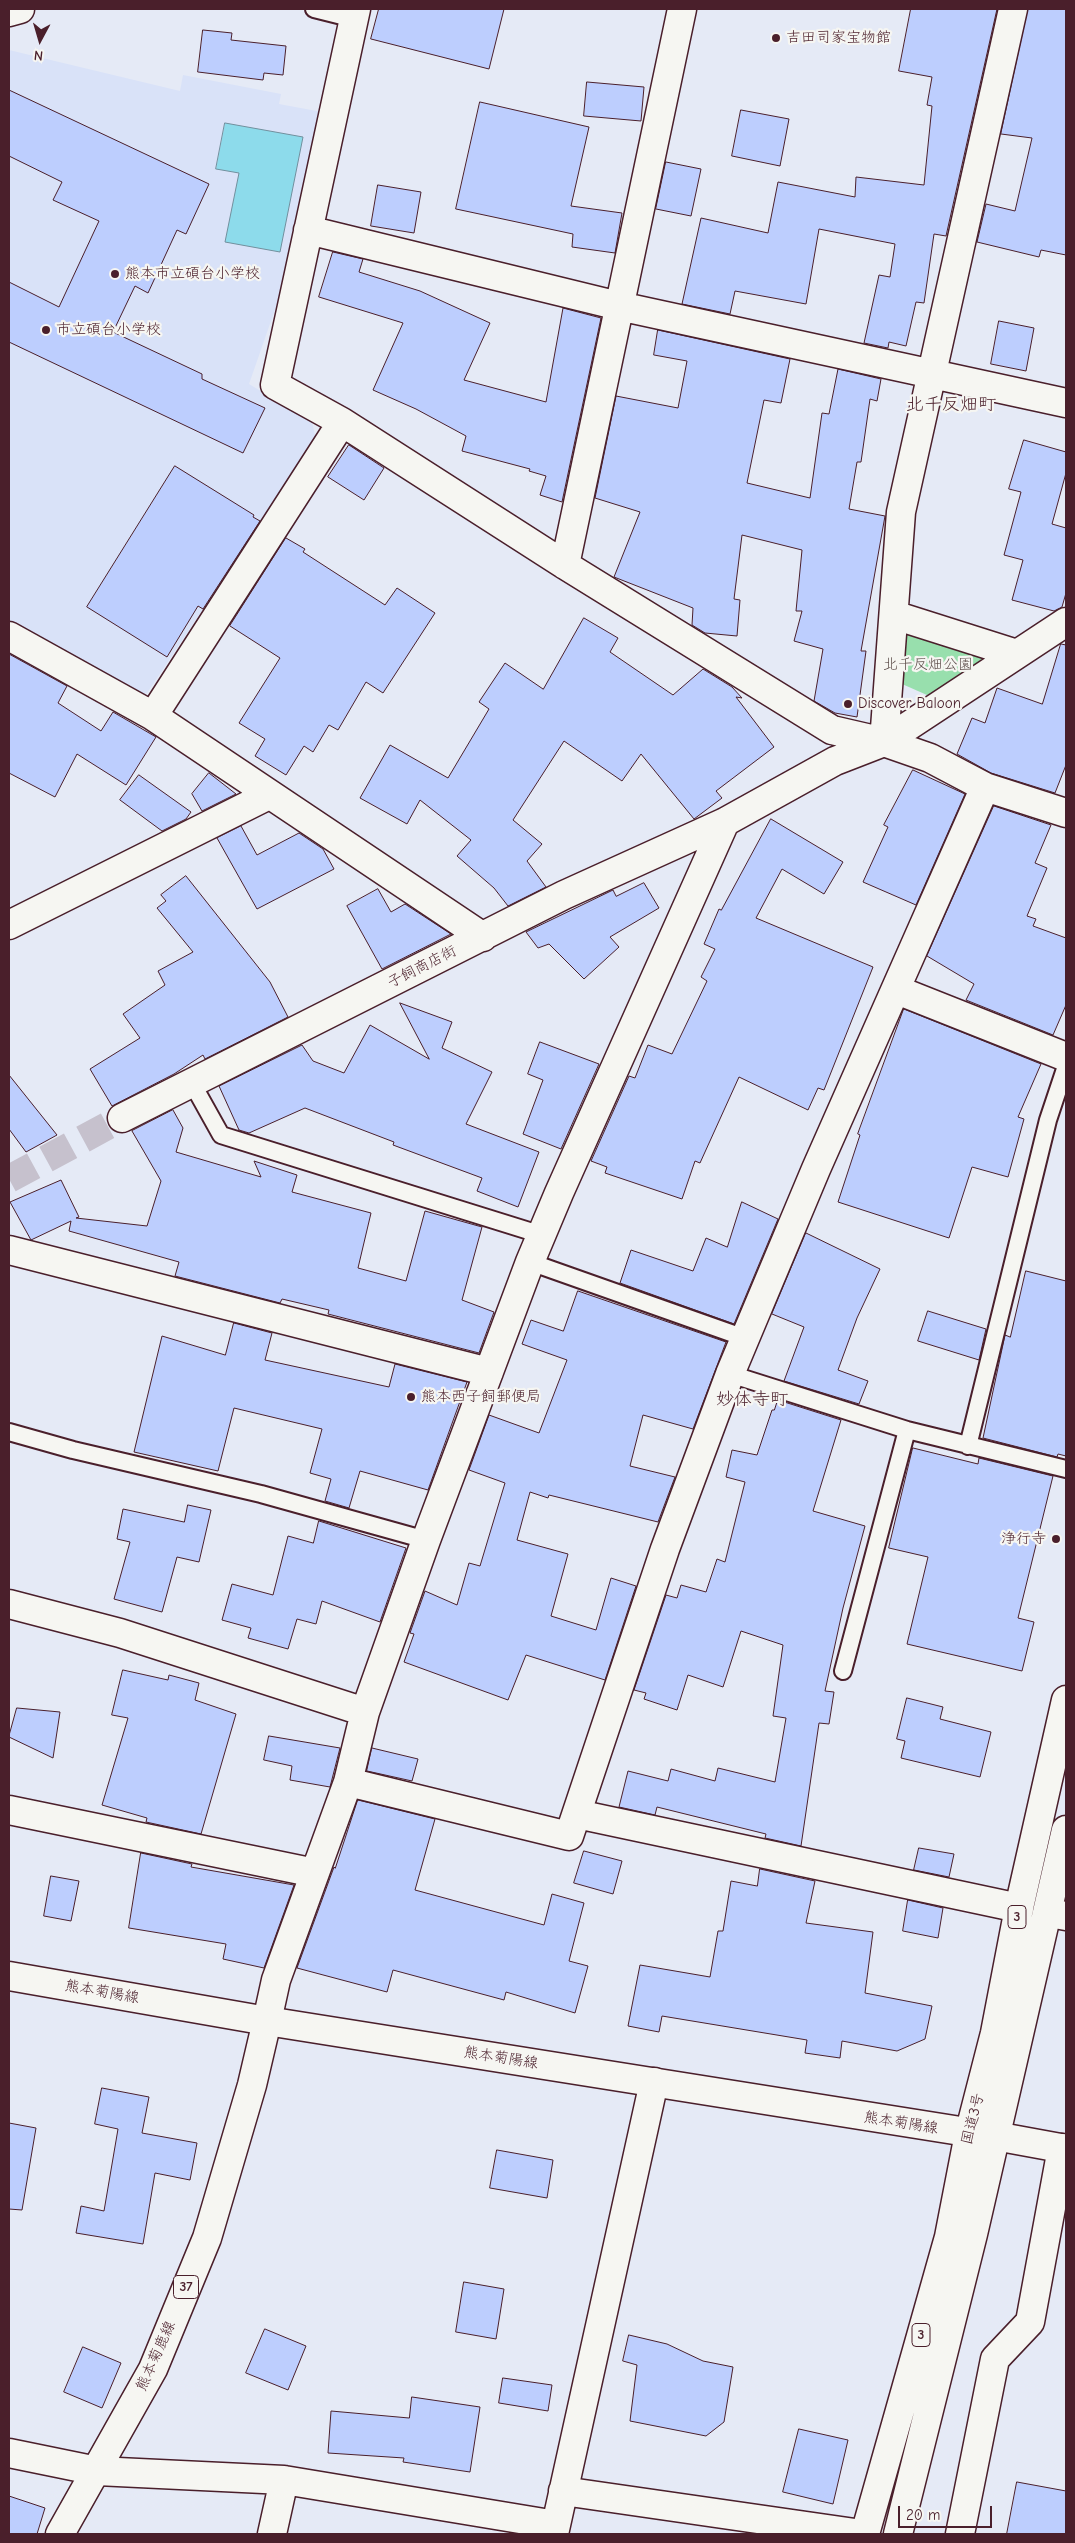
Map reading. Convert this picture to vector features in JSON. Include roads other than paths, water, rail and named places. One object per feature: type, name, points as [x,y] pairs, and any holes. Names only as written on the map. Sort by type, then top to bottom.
[{"type":"main road","points":[[9,12],[20,9]]},
{"type":"main road","points":[[565,565],[682,9]]},
{"type":"main road","points":[[884,742],[901,512],[1013,9]]},
{"type":"main road","points":[[355,14],[275,385],[342,422],[565,565],[832,730],[884,742],[930,758],[985,787],[1066,813]]},
{"type":"main road","points":[[308,230],[619,306],[1066,403]]},
{"type":"main road","points":[[153,716],[342,422]]},
{"type":"main road","points":[[894,615],[1017,654]]},
{"type":"main road","name":"子飼商店街","points":[[122,1118],[564,895],[725,822],[835,762],[884,742],[1066,622]]},
{"type":"main road","points":[[9,636],[153,716],[483,937]]},
{"type":"main road","points":[[348,1782],[569,1836],[665,1549],[730,1374],[816,1169],[897,990],[985,787]]},
{"type":"main road","points":[[9,925],[269,795]]},
{"type":"main road","name":"熊本菊鹿線","points":[[60,2534],[153,2369],[207,2238],[252,2085],[276,1980],[348,1782],[365,1712],[426,1540],[530,1262],[725,822]]},
{"type":"main road","points":[[897,990],[1066,1057]]},
{"type":"main road","points":[[9,1250],[489,1372]]},
{"type":"main road","points":[[9,1604],[120,1633],[365,1712]]},
{"type":"main road","name":"国道3号","points":[[898,2534],[973,2234],[982,2135],[996,2033],[1019,1908],[1066,1700]]},
{"type":"main road","points":[[9,1810],[315,1873]]},
{"type":"main road","points":[[577,1814],[1019,1908]]},
{"type":"main road","name":"国道3号","points":[[864,2534],[949,2237],[1058,1914],[1066,1830]]},
{"type":"main road","name":"熊本菊陽線","points":[[9,1976],[266,2021],[1064,2148]]},
{"type":"main road","points":[[9,2453],[97,2471],[284,2480],[555,2530],[654,2082]]},
{"type":"main road","points":[[960,2534],[995,2359],[1030,2322],[1064,2148]]},
{"type":"main road","points":[[272,2534],[284,2480]]},
{"type":"main road","points":[[563,2491],[864,2534]]},
{"type":"lane","points":[[314,9],[355,14]]},
{"type":"lane","points":[[968,1446],[1048,1120],[1066,1066]]},
{"type":"lane","points":[[192,1083],[221,1135],[542,1235]]},
{"type":"lane","points":[[530,1262],[745,1338]]},
{"type":"lane","points":[[730,1374],[908,1430],[1066,1469]]},
{"type":"lane","points":[[843,1671],[908,1430]]},
{"type":"lane","points":[[9,1432],[73,1450],[261,1494],[426,1540]]},
{"type":"water","points":[[225,123],[303,137],[280,252],[225,242],[239,173],[216,169]]},
{"type":"tunnel","points":[[9,1179],[122,1118]]},
{"type":"place","name":"吉田司家宝物館","points":[[776,38]]},
{"type":"place","name":"熊本市立碩台小学校","points":[[115,274]]},
{"type":"place","name":"市立碩台小学校","points":[[46,330]]},
{"type":"place","name":"Discover Baloon","points":[[848,704]]},
{"type":"place","name":"熊本西子飼郵便局","points":[[411,1397]]},
{"type":"place","name":"浄行寺","points":[[1056,1539]]},
{"type":"district","name":"北千反畑町","points":[[951,405]]},
{"type":"district","name":"妙体寺町","points":[[752,1400]]},
{"type":"park label","name":"北千反畑公園","points":[[928,665]]}]
